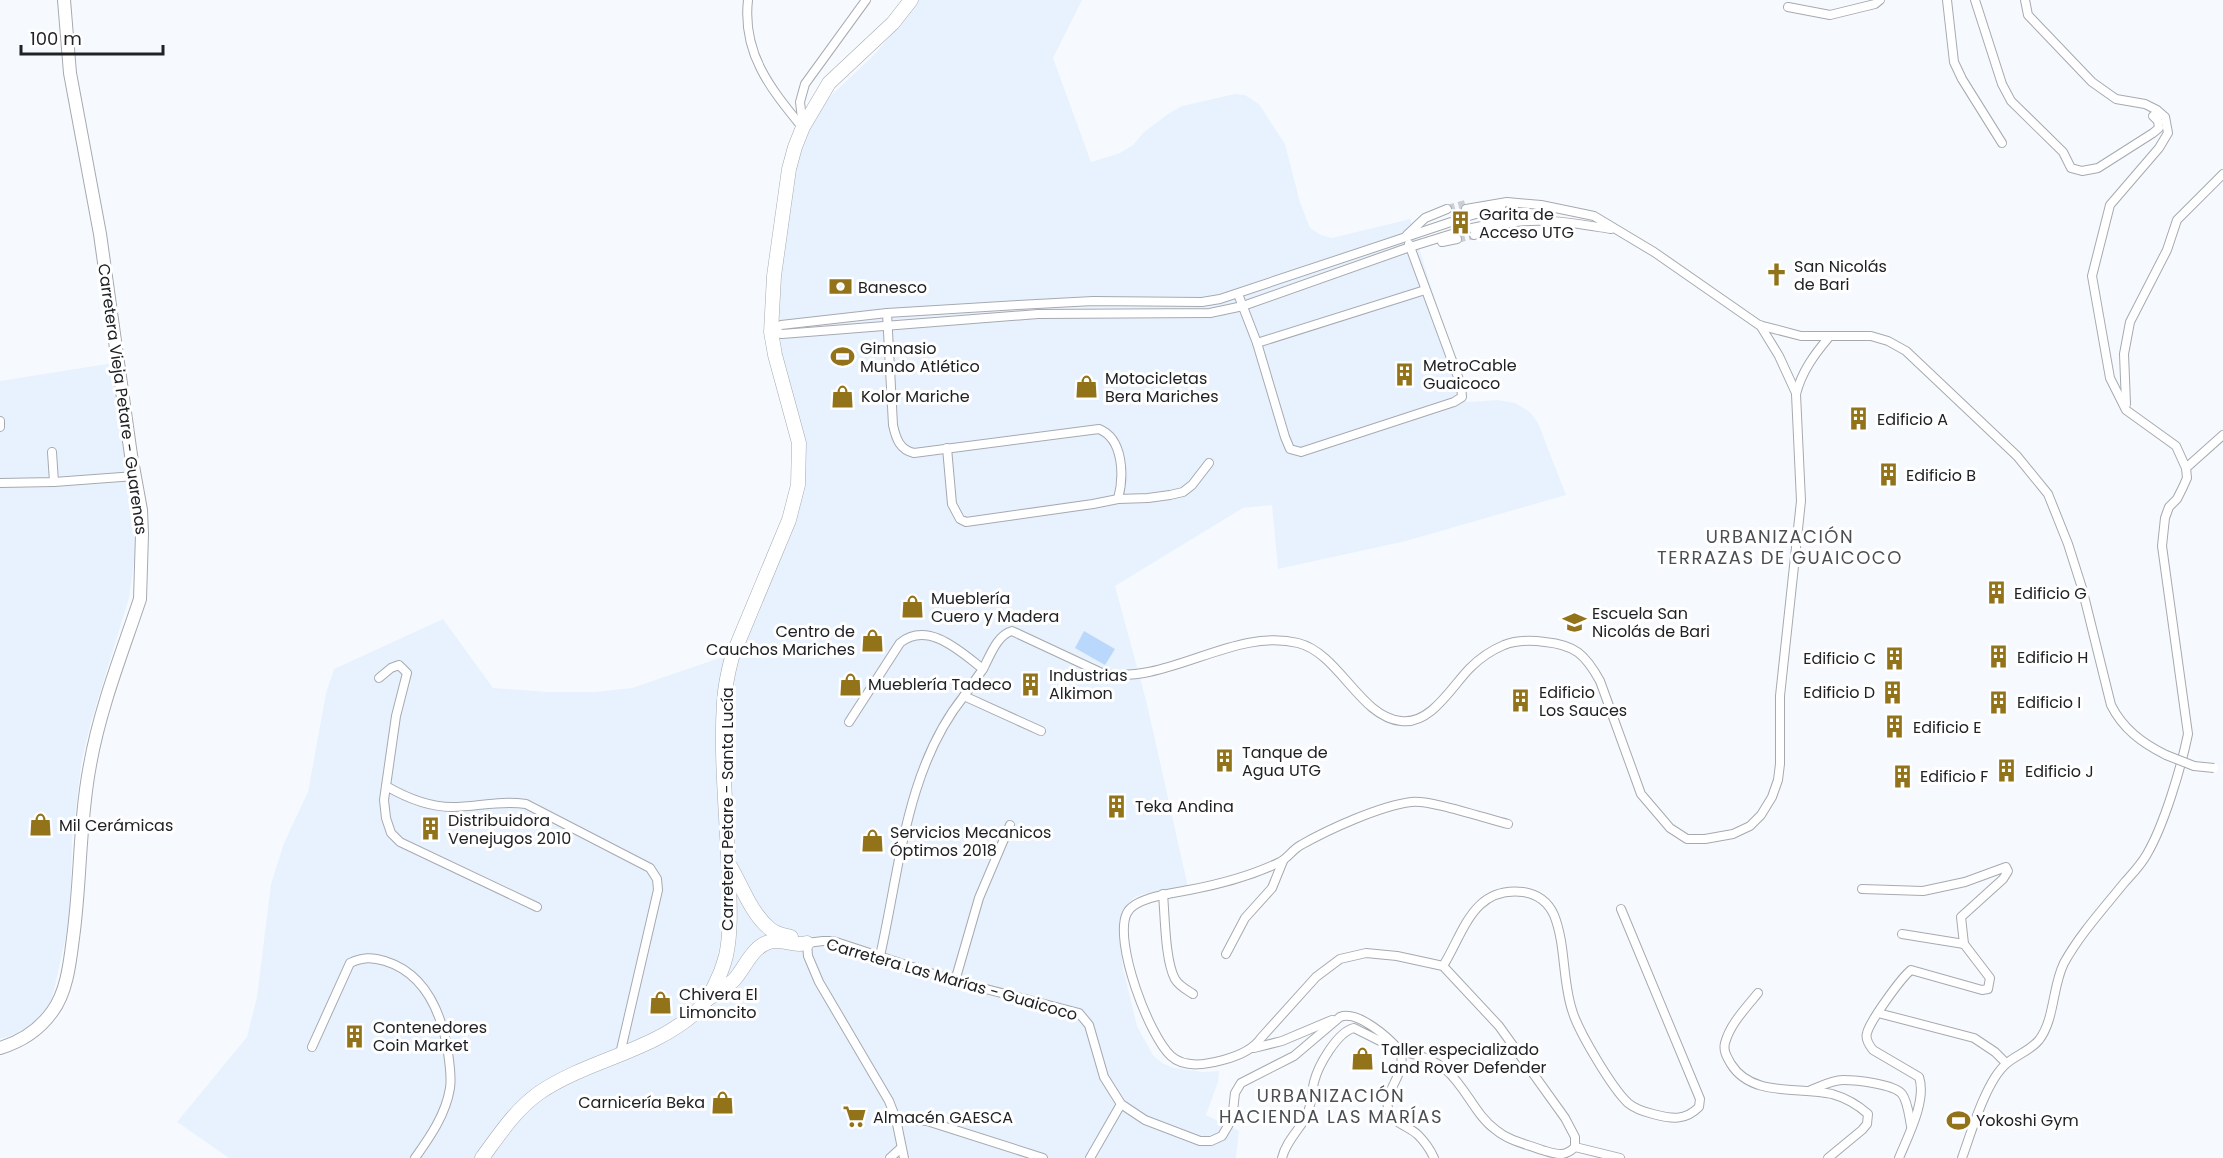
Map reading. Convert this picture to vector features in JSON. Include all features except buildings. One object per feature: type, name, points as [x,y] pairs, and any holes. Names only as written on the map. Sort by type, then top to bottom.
[{"type":"main road","name":"Carretera Vieja Petare - Guarenas","points":[[0,1048],[32,1032],[52,1012],[62,991],[68,971],[77,908],[85,790],[106,703],[141,592],[141,510],[105,281],[100,234],[70,74],[64,0]]},
{"type":"main road","name":"Carretera Petare - Santa Lucía","points":[[482,1158],[515,1113],[538,1094],[569,1076],[620,1054],[685,1021],[705,1001],[720,974],[726,955],[729,927],[724,723],[727,679],[732,657],[789,520],[800,472],[795,425],[771,332],[774,276],[788,177],[795,147],[803,127],[829,82],[893,23],[911,0]]},
{"type":"main road","points":[[729,865],[753,907],[769,929],[779,934],[799,938],[807,943]]},
{"type":"main road","points":[[705,1001],[736,978],[763,945],[771,941],[781,941],[798,946],[807,943]]},
{"type":"street","points":[[748,0],[747,34],[755,57],[780,100],[803,127]]},
{"type":"street","points":[[803,127],[800,102],[805,84],[866,0]]},
{"type":"street","points":[[1788,7],[1830,15],[1875,4],[1880,0]]},
{"type":"street","points":[[1947,0],[1954,62],[2002,143]]},
{"type":"street","points":[[1975,0],[2002,84],[2011,101],[2063,152],[2071,168],[2082,171],[2098,168],[2144,139],[2159,128],[2158,121],[2153,116]]},
{"type":"street","points":[[1962,1158],[1994,1078],[2006,1064],[2033,1046],[2047,1027],[2053,997],[2064,964],[2078,942],[2146,856],[2158,832],[2184,753],[2187,728],[2162,546],[2165,518],[2187,478],[2186,468],[2176,446],[2126,410],[2110,378],[2092,276],[2110,205],[2159,148],[2168,133],[2165,117],[2145,104],[2116,99],[2092,82],[2028,15],[2025,0]]},
{"type":"street","points":[[2126,410],[2124,354],[2130,322],[2167,250],[2177,220],[2223,174]]},
{"type":"street","points":[[1467,210],[1503,202],[1541,205],[1594,216],[1654,252],[1759,325],[1801,336],[1829,337],[1847,334],[1871,336],[1888,341],[1906,351],[2017,456],[2043,486],[2052,503],[2075,566],[2111,705],[2117,717],[2134,736],[2166,755],[2194,766],[2218,767]]},
{"type":"street","points":[[771,332],[781,325],[887,313],[1093,301],[1202,302],[1238,294],[1418,232],[1429,221],[1449,215],[1425,218],[1407,235]]},
{"type":"street","points":[[1473,232],[1500,222],[1507,224],[1553,222],[1615,229]]},
{"type":"street","points":[[1238,294],[1257,344],[1290,449],[1301,452],[1454,402],[1462,396],[1461,385],[1407,235]]},
{"type":"street","points":[[771,332],[782,334],[1038,315],[1201,314],[1243,306],[1410,247],[1456,236]]},
{"type":"street","points":[[1257,344],[1425,290]]},
{"type":"street","points":[[887,313],[893,425],[902,447],[914,453],[1099,429],[1106,431],[1118,451],[1121,467],[1121,488],[1118,499]]},
{"type":"street","points":[[1759,325],[1779,356],[1796,394]]},
{"type":"street","points":[[880,956],[915,792],[931,750],[954,708],[983,669],[999,640],[1005,633],[1012,631],[1102,673],[1118,676],[1143,673],[1252,642],[1289,641],[1306,645],[1321,654],[1369,705],[1401,722],[1420,718],[1435,707],[1471,667],[1505,645],[1533,640],[1558,642],[1580,653],[1593,669],[1600,681],[1641,794],[1670,828],[1687,839],[1705,839],[1733,834],[1750,826],[1761,815],[1772,797],[1778,780],[1780,696],[1801,501],[1796,394],[1799,382],[1812,356],[1829,337]]},
{"type":"street","points":[[0,421],[0,427]]},
{"type":"street","points":[[2186,468],[2223,435]]},
{"type":"street","points":[[947,448],[951,504],[960,519],[966,522],[1118,499],[1148,498],[1183,492],[1192,485],[1209,463]]},
{"type":"street","points":[[52,452],[54,482]]},
{"type":"street","points":[[0,483],[135,476]]},
{"type":"street","points":[[849,722],[905,638],[922,635],[937,637],[983,669]]},
{"type":"street","points":[[379,678],[399,665],[407,673],[396,716],[384,800],[386,818],[392,833],[400,842],[537,907]]},
{"type":"street","points":[[964,696],[1041,731]]},
{"type":"street","points":[[386,786],[421,802],[450,807],[507,801],[526,804],[651,868],[657,879],[658,890],[620,1054]]},
{"type":"street","points":[[1434,1158],[1416,1133],[1398,1122],[1388,1112],[1387,1104],[1400,1069],[1402,1057],[1400,1051],[1387,1038],[1358,1017],[1349,1015],[1340,1017],[1282,1041],[1208,1064],[1185,1064],[1172,1057],[1145,1014],[1132,978],[1125,948],[1127,913],[1133,906],[1162,894],[1188,891],[1240,879],[1283,861],[1300,845],[1345,824],[1380,810],[1410,802],[1428,804],[1508,824]]},
{"type":"street","points":[[955,981],[979,898],[1010,825]]},
{"type":"street","points":[[1226,954],[1239,926],[1272,888],[1283,861]]},
{"type":"street","points":[[1862,889],[1923,891],[1965,882],[2002,867],[2006,867],[2008,871],[1961,917],[1964,944],[1990,978],[1988,989],[1982,990],[1915,970],[1908,972],[1878,1013],[1866,1034],[1868,1044],[1878,1054],[1919,1077],[1922,1083],[1923,1090],[1899,1158]]},
{"type":"street","points":[[1443,966],[1467,920],[1487,898],[1500,892],[1513,891],[1538,896],[1548,905],[1554,916],[1564,958],[1572,1010],[1613,1086],[1630,1105],[1645,1112],[1678,1119],[1691,1115],[1699,1107],[1700,1099],[1621,909]]},
{"type":"street","points":[[1162,894],[1169,956],[1174,977],[1179,984],[1193,994]]},
{"type":"street","points":[[1902,934],[1964,944]]},
{"type":"street","name":"Carretera Las Marías - Guaicoco","points":[[807,943],[823,940],[833,942],[955,981],[1079,1013],[1089,1025],[1104,1077],[1120,1104],[1145,1120],[1200,1141],[1211,1141],[1221,1136],[1229,1124],[1235,1093],[1240,1083],[1294,1056],[1340,1017]]},
{"type":"street","points":[[807,943],[808,956],[819,982],[889,1101],[896,1119],[904,1158]]},
{"type":"street","points":[[1254,1048],[1317,977],[1340,959],[1366,953],[1398,956],[1443,966],[1499,1026],[1575,1137],[1575,1147],[1570,1152],[1560,1155],[1509,1139],[1493,1129],[1458,1081],[1444,1069],[1430,1060],[1400,1051],[1354,1028],[1346,1030],[1338,1038],[1324,1061],[1314,1080],[1306,1117],[1284,1147],[1282,1158]]},
{"type":"street","points":[[312,1047],[350,963],[362,957],[376,958],[395,964],[413,976],[428,993],[443,1024],[450,1074],[450,1088],[444,1108],[415,1158]]},
{"type":"street","points":[[1758,993],[1732,1026],[1724,1044],[1725,1054],[1742,1076],[1762,1086],[1795,1092],[1811,1090],[1842,1080],[1895,1088],[1906,1101],[1911,1129]]},
{"type":"street","points":[[1878,1013],[1974,1038],[1995,1052],[2006,1064]]},
{"type":"street","points":[[1811,1090],[1849,1100],[1868,1114],[1867,1124],[1862,1130],[1828,1158]]},
{"type":"street","points":[[1090,1158],[1120,1104]]},
{"type":"street","points":[[896,1119],[927,1121],[1042,1158]]},
{"type":"street","points":[[1575,1147],[1620,1158]]},
{"type":"street","points":[[890,1158],[901,1148]]},
{"type":"shaded area","points":[[917,0],[1082,0],[1053,58],[1091,162],[1120,153],[1133,145],[1144,132],[1182,106],[1235,94],[1245,95],[1259,104],[1285,144],[1300,202],[1310,228],[1321,235],[1332,238],[1410,219],[1467,402],[1498,400],[1515,403],[1530,412],[1538,423],[1566,495],[1406,541],[1278,569],[1272,505],[1243,508],[1115,586],[1146,700],[1188,887],[1143,894],[1133,898],[1122,911],[1119,931],[1123,968],[1137,1026],[1153,1055],[1162,1063],[1174,1068],[1203,1072],[1219,1071],[1218,1082],[1206,1115],[1239,1131],[1236,1158],[229,1158],[177,1122],[247,1037],[257,997],[271,884],[284,843],[308,792],[326,693],[334,669],[443,619],[493,688],[594,692],[632,688],[737,652],[800,487],[775,323],[795,157],[820,106],[874,55]]},
{"type":"shaded area","points":[[113,363],[134,512],[135,555],[129,598],[82,759],[72,840],[70,918],[52,999],[39,1020],[28,1030],[0,1039],[0,381]]},
{"type":"shaded area","points":[[1084,631],[1115,649],[1105,665],[1075,648]]},
{"type":"tunnel","points":[[1447,209],[1465,204]]},
{"type":"tunnel","points":[[1451,222],[1469,216]]},
{"type":"tunnel","points":[[1455,233],[1472,228]]},
{"type":"tunnel","points":[[1457,239],[1474,235]]},
{"type":"place","name":"Garita de Acceso UTG","points":[[1461,223]]},
{"type":"place","name":"San Nicolás de Bari","points":[[1776,275]]},
{"type":"place","name":"Banesco","points":[[840,287]]},
{"type":"place","name":"Gimnasio Mundo Atlético","points":[[842,357]]},
{"type":"place","name":"MetroCable Guaicoco","points":[[1405,374]]},
{"type":"place","name":"Motocicletas Bera Mariches","points":[[1087,387]]},
{"type":"place","name":"Kolor Mariche","points":[[843,396]]},
{"type":"place","name":"Edificio A","points":[[1859,419]]},
{"type":"place","name":"Edificio B","points":[[1888,475]]},
{"type":"place","name":"Edificio G","points":[[1996,593]]},
{"type":"place","name":"Mueblería Cuero y Madera","points":[[913,607]]},
{"type":"place","name":"Escuela San Nicolás de Bari","points":[[1574,622]]},
{"type":"place","name":"Centro de Cauchos Mariches","points":[[873,640]]},
{"type":"place","name":"Edificio H","points":[[1999,657]]},
{"type":"place","name":"Edificio C","points":[[1894,658]]},
{"type":"place","name":"Mueblería Tadeco","points":[[850,684]]},
{"type":"place","name":"Industrias Alkimon","points":[[1031,684]]},
{"type":"place","name":"Edificio D","points":[[1893,692]]},
{"type":"place","name":"Edificio Los Sauces","points":[[1521,701]]},
{"type":"place","name":"Edificio I","points":[[1999,702]]},
{"type":"place","name":"Edificio E","points":[[1895,727]]},
{"type":"place","name":"Tanque de Agua UTG","points":[[1224,761]]},
{"type":"place","name":"Edificio J","points":[[2007,771]]},
{"type":"place","name":"Edificio F","points":[[1902,776]]},
{"type":"place","name":"Teka Andina","points":[[1117,806]]},
{"type":"place","name":"Mil Cerámicas","points":[[41,825]]},
{"type":"place","name":"Distribuidora Venejugos 2010","points":[[430,829]]},
{"type":"place","name":"Servicios Mecanicos Óptimos 2018","points":[[872,841]]},
{"type":"place","name":"Chivera El Limoncito","points":[[661,1003]]},
{"type":"place","name":"Contenedores Coin Market","points":[[355,1036]]},
{"type":"place","name":"Taller especializado Land Rover Defender","points":[[1363,1058]]},
{"type":"place","name":"Carnicería Beka","points":[[723,1102]]},
{"type":"place","name":"Almacén GAESCA","points":[[855,1117]]},
{"type":"place","name":"Yokoshi Gym","points":[[1958,1120]]},
{"type":"district","name":"URBANIZACIÓN TERRAZAS DE GUAICOCO","points":[[1780,547]]},
{"type":"district","name":"URBANIZACIÓN HACIENDA LAS MARÍAS","points":[[1331,1106]]}]
